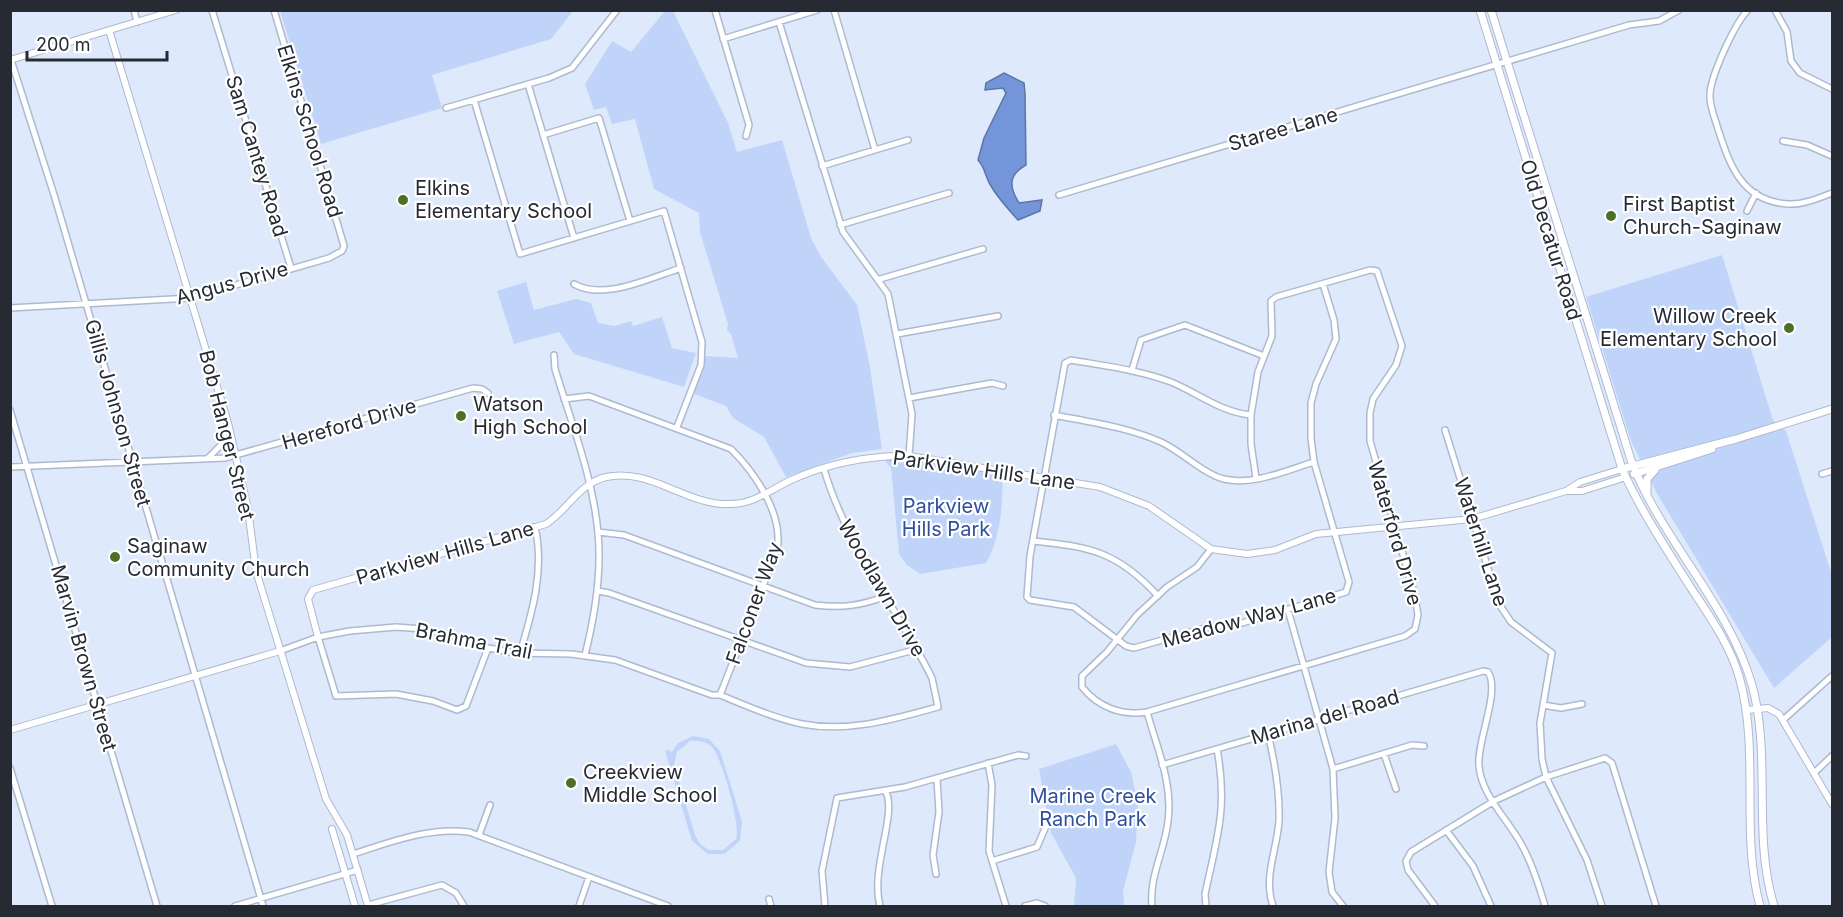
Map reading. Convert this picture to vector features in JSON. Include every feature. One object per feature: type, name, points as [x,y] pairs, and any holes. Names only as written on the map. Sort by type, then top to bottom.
[{"type":"main road","name":"Old Decatur Road","points":[[1480,10],[1624,473],[1729,652],[1739,676],[1747,710],[1753,860],[1760,906]]},
{"type":"main road","name":"Old Decatur Road","points":[[1491,10],[1634,470],[1739,649],[1752,686],[1756,709],[1763,859],[1774,906]]},
{"type":"main road","points":[[1518,135],[1529,132]]},
{"type":"main road","points":[[1624,473],[1833,409]]},
{"type":"main road","points":[[1634,470],[1658,468],[1736,439]]},
{"type":"main road","points":[[1647,495],[1647,479],[1658,468]]},
{"type":"main road","points":[[1686,579],[1695,573]]},
{"type":"main road","points":[[1753,860],[1763,859]]},
{"type":"street","points":[[134,10],[137,22]]},
{"type":"street","points":[[11,60],[176,10]]},
{"type":"street","name":"Sam Cantey Road","points":[[212,10],[291,268]]},
{"type":"street","name":"Elkins School Road","points":[[274,10],[344,246],[342,251]]},
{"type":"street","points":[[446,108],[528,84],[572,68],[617,10]]},
{"type":"street","points":[[715,10],[749,125],[746,136]]},
{"type":"street","points":[[723,39],[817,10]]},
{"type":"street","points":[[834,10],[875,150]]},
{"type":"street","name":"Staree Lane","points":[[1059,195],[1629,25],[1659,21],[1679,10]]},
{"type":"street","points":[[1748,10],[1728,45],[1713,81],[1710,97],[1732,171],[1741,182],[1774,202],[1792,204],[1833,193]]},
{"type":"street","points":[[1775,10],[1787,32],[1791,61],[1800,73],[1833,89]]},
{"type":"street","points":[[779,22],[840,225],[845,237],[880,279],[888,294],[909,398],[912,422],[909,456]]},
{"type":"street","name":"Bob Hanger Street","points":[[109,30],[237,456],[248,509],[256,571],[326,799],[347,835],[368,906]]},
{"type":"street","name":"Gillis Johnson Street","points":[[11,60],[86,303],[262,906]]},
{"type":"street","points":[[528,84],[574,238]]},
{"type":"street","points":[[474,100],[520,254],[664,211],[703,352],[701,365],[677,427]]},
{"type":"street","points":[[543,135],[599,118],[630,221]]},
{"type":"street","points":[[822,166],[908,140]]},
{"type":"street","points":[[1783,141],[1807,145],[1833,156]]},
{"type":"street","points":[[840,225],[949,193]]},
{"type":"street","points":[[1747,212],[1756,193]]},
{"type":"street","points":[[880,279],[983,249]]},
{"type":"street","name":"Angus Drive","points":[[10,308],[190,297],[342,251]]},
{"type":"street","points":[[574,284],[583,289],[598,292],[681,268]]},
{"type":"street","name":"Waterford Drive","points":[[1117,640],[1082,676],[1080,681],[1086,692],[1104,706],[1125,712],[1147,712],[1405,636],[1415,629],[1418,608],[1371,448],[1369,425],[1373,399],[1396,366],[1402,346],[1379,272],[1375,270],[1323,284]]},
{"type":"street","points":[[1256,478],[1251,444],[1251,415],[1258,372],[1272,336],[1270,305],[1272,299],[1323,284]]},
{"type":"street","name":"Meadow Way Lane","points":[[1033,541],[1026,583],[1027,597],[1030,600],[1074,606],[1126,646],[1142,646],[1205,628],[1242,623],[1343,594],[1348,582],[1314,462],[1310,426],[1311,403],[1316,384],[1331,352],[1336,333],[1323,284]]},
{"type":"street","points":[[897,334],[998,316]]},
{"type":"street","points":[[1132,370],[1141,340],[1149,335],[1185,324],[1263,356]]},
{"type":"street","points":[[554,355],[555,369],[589,483],[598,532],[598,591],[585,655]]},
{"type":"street","points":[[1158,596],[1139,575],[1110,556],[1086,548],[1033,541],[1063,365],[1067,362],[1132,370],[1185,388],[1221,409],[1251,415]]},
{"type":"street","points":[[909,398],[992,383],[1003,386]]},
{"type":"street","name":"Hereford Drive","points":[[10,467],[237,456],[473,388],[489,393]]},
{"type":"street","name":"Falconer Way","points":[[564,399],[589,396],[731,449],[764,495],[776,519],[778,542],[764,586],[720,695]]},
{"type":"street","name":"Marvin Brown Street","points":[[10,410],[157,906]]},
{"type":"street","points":[[1054,415],[1115,426],[1155,440],[1224,479],[1256,478],[1314,462]]},
{"type":"street","points":[[208,458],[221,445],[228,423]]},
{"type":"street","name":"Waterhill Lane","points":[[1445,430],[1504,614],[1552,653],[1539,746],[1546,777],[1579,842],[1602,906]]},
{"type":"street","name":"Parkview Hills Lane","points":[[488,648],[462,709],[396,694],[336,696],[308,599],[313,590],[535,527],[555,518],[589,483],[621,474],[640,477],[709,503],[746,503],[790,481],[824,469],[856,460],[885,456],[909,456],[1100,487],[1134,499],[1162,514],[1196,541],[1211,549],[1231,553],[1262,553],[1303,538],[1334,532],[1472,519],[1566,491],[1582,491],[1624,473]]},
{"type":"street","name":"Woodlawn Drive","points":[[824,469],[845,528],[918,649],[932,678],[938,706]]},
{"type":"street","points":[[1822,474],[1833,471]]},
{"type":"street","points":[[520,653],[536,592],[538,550],[535,527]]},
{"type":"street","points":[[598,532],[624,535],[815,605],[840,608],[860,606],[886,596]]},
{"type":"street","points":[[1117,640],[1137,615],[1197,567],[1211,549]]},
{"type":"street","points":[[598,591],[609,593],[783,657],[829,667],[858,666],[918,649]]},
{"type":"street","points":[[1288,610],[1334,769],[1335,818],[1329,872],[1332,892],[1343,906]]},
{"type":"street","name":"Brahma Trail","points":[[10,730],[280,651],[318,637],[371,628],[396,627],[451,635],[488,648],[520,653],[585,655],[615,660],[712,695],[720,695],[775,717],[804,724],[828,726],[888,721],[938,706]]},
{"type":"street","name":"Marina del Road","points":[[1162,765],[1483,671],[1488,672],[1491,680],[1490,702],[1478,764],[1482,780],[1494,801]]},
{"type":"street","points":[[1783,720],[1833,676]]},
{"type":"street","points":[[1543,705],[1561,708],[1582,704]]},
{"type":"street","points":[[1747,710],[1772,708],[1783,720],[1833,804]]},
{"type":"street","points":[[1147,712],[1169,792],[1167,832],[1152,881],[1152,906]]},
{"type":"street","points":[[1268,734],[1277,774],[1279,800],[1277,842],[1268,877],[1274,906]]},
{"type":"street","points":[[1334,769],[1412,746],[1424,746]]},
{"type":"street","points":[[1206,906],[1204,894],[1222,814],[1223,786],[1217,749]]},
{"type":"street","points":[[1384,754],[1396,789]]},
{"type":"street","points":[[825,906],[822,871],[835,800],[845,796],[886,792],[1018,755],[1026,756]]},
{"type":"street","points":[[1814,773],[1833,756]]},
{"type":"street","points":[[1435,906],[1408,870],[1406,861],[1417,847],[1494,801],[1546,777],[1607,758],[1612,763],[1656,906]]},
{"type":"street","points":[[988,764],[992,785],[990,851],[1006,906]]},
{"type":"street","points":[[10,768],[51,906]]},
{"type":"street","points":[[936,874],[933,855],[939,812],[937,779]]},
{"type":"street","points":[[880,906],[877,873],[888,812],[886,792]]},
{"type":"street","points":[[1494,801],[1522,844],[1545,906]]},
{"type":"street","points":[[479,835],[490,805]]},
{"type":"street","points":[[992,861],[1037,847],[1049,819]]},
{"type":"street","points":[[332,829],[355,906]]},
{"type":"street","points":[[353,854],[433,831],[450,830],[479,835],[668,906]]},
{"type":"street","points":[[1446,830],[1473,866],[1491,906]]},
{"type":"street","points":[[235,906],[358,870]]},
{"type":"street","points":[[579,906],[589,877]]},
{"type":"street","points":[[368,906],[442,885],[456,893],[464,906]]},
{"type":"street","points":[[769,899],[771,906]]},
{"type":"street","points":[[1025,906],[1038,903],[1045,906]]},
{"type":"green space","points":[[280,10],[573,11],[551,39],[432,75],[442,108],[321,144]]},
{"type":"green space","points":[[665,11],[673,11],[728,123],[737,152],[782,140],[811,238],[821,257],[857,305],[870,367],[882,449],[852,453],[786,477],[764,437],[733,418],[726,406],[694,394],[706,356],[738,358],[731,334],[727,330],[728,324],[700,232],[699,213],[654,189],[635,119],[612,124],[606,107],[594,110],[585,84],[612,41],[631,52]]},
{"type":"green space","points":[[1722,255],[1773,420],[1786,431],[1832,575],[1832,637],[1774,688],[1656,492],[1631,441],[1586,297]]},
{"type":"green space","points":[[526,282],[534,310],[576,299],[591,303],[598,323],[614,326],[631,321],[633,326],[662,317],[672,348],[696,353],[684,387],[574,354],[559,332],[514,344],[497,291]]},
{"type":"green space","name":"Parkview Hills Park","points":[[887,459],[913,459],[1002,474],[1000,520],[995,543],[986,563],[920,574],[907,565],[899,554],[891,468],[885,461]]},
{"type":"green space","points":[[693,736],[709,739],[720,751],[742,821],[740,841],[724,854],[708,854],[692,841],[665,751],[670,750],[671,753],[678,743]],"holes":[[[690,741],[705,742],[712,747],[721,764],[730,792],[737,832],[736,839],[723,850],[709,850],[700,844],[695,835],[674,765],[677,752]]]},
{"type":"green space","name":"Marine Creek Ranch Park","points":[[1116,744],[1131,772],[1138,803],[1136,842],[1123,891],[1124,906],[1074,906],[1076,878],[1051,833],[1039,769]]},
{"type":"water","points":[[1004,73],[1024,83],[1025,94],[1026,165],[1013,177],[1013,192],[1019,203],[1042,200],[1040,211],[1018,220],[989,183],[978,160],[984,138],[1006,93],[1003,88],[985,90],[986,83]]},
{"type":"place","name":"Elkins Elementary School","points":[[403,200]]},
{"type":"place","name":"First Baptist Church-Saginaw","points":[[1611,216]]},
{"type":"place","name":"Willow Creek Elementary School","points":[[1789,328]]},
{"type":"place","name":"Watson High School","points":[[461,416]]},
{"type":"place","name":"Saginaw Community Church","points":[[115,557]]},
{"type":"place","name":"Creekview Middle School","points":[[571,783]]}]
